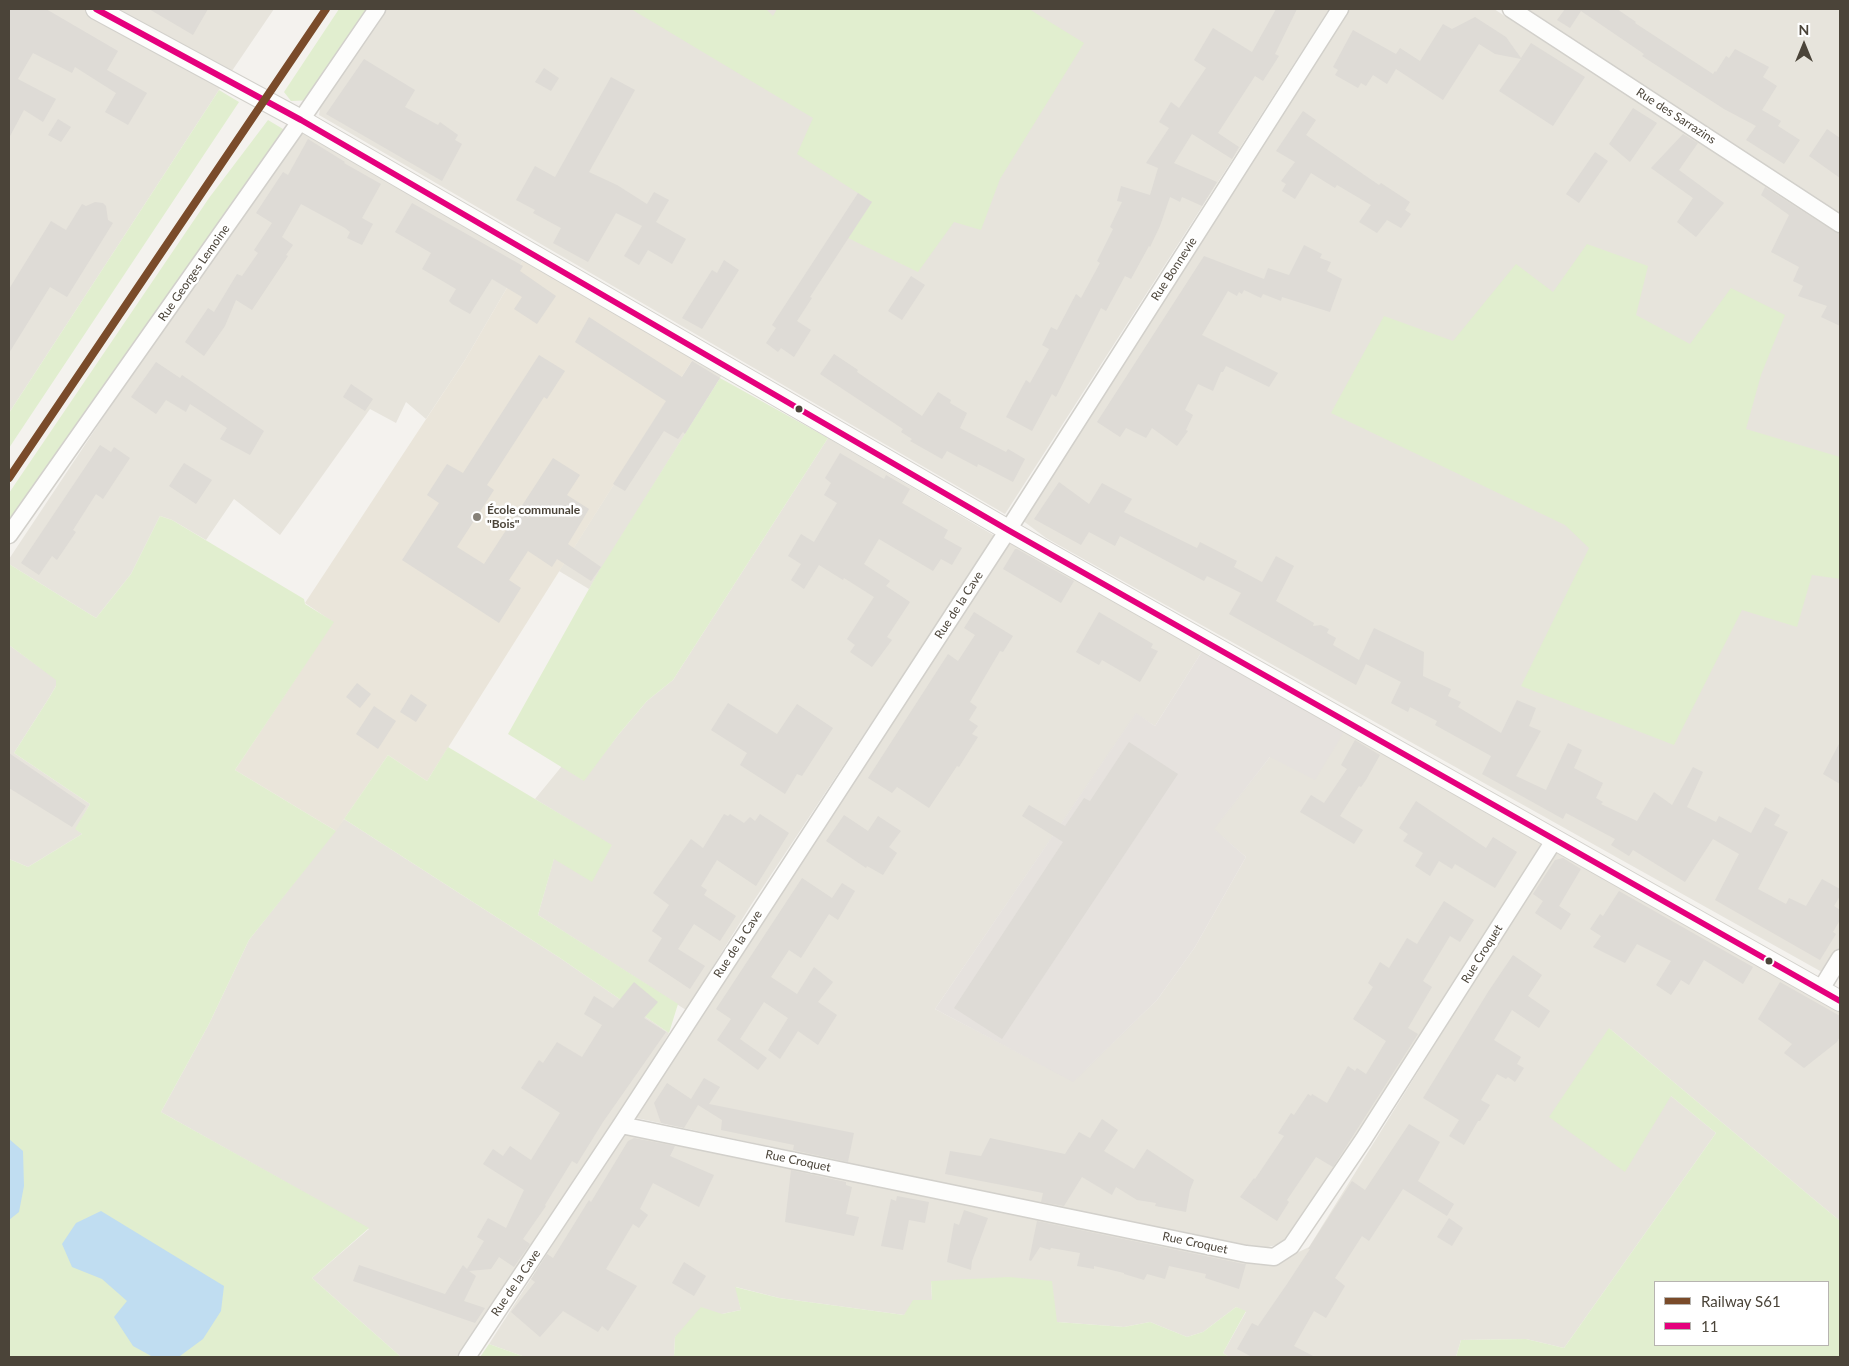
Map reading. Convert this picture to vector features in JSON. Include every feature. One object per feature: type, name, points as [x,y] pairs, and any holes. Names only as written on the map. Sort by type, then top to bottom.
[{"type":"street","points":[[96,9],[297,118],[1008,530],[1840,1001]]},
{"type":"street","name":"Rue Georges Lemoine","points":[[9,535],[297,118],[377,9]]},
{"type":"street","name":"Rue Bonnevie","points":[[1008,530],[1340,9]]},
{"type":"street","name":"Rue des Sarrazins","points":[[1512,9],[1840,224]]},
{"type":"street","name":"Rue de la Cave","points":[[467,1357],[1008,530]]},
{"type":"street","name":"Rue Croquet","points":[[621,1124],[1274,1258],[1291,1246],[1364,1140],[1555,839]]},
{"type":"street","points":[[1821,990],[1840,958]]},
{"type":"shaded area","points":[[9,9],[274,9],[219,90],[9,413]]},
{"type":"shaded area","points":[[384,9],[1329,9],[1005,514],[319,115],[321,102]]},
{"type":"shaded area","points":[[1350,9],[1494,9],[1840,233],[1840,956],[1829,976],[1046,538],[1022,520]]},
{"type":"shaded area","points":[[1528,9],[1840,9],[1840,216]]},
{"type":"shaded area","points":[[301,120],[526,255],[465,360],[426,419],[406,402],[396,423],[370,409],[280,535],[234,499],[206,540],[172,520],[160,516],[131,574],[96,618],[9,564],[9,559]]},
{"type":"shaded area","name":"École communale \"Bois\"","points":[[526,255],[695,356],[427,781],[388,755],[336,831],[235,770],[333,622],[305,603],[465,360]]},
{"type":"shaded area","points":[[695,356],[723,373],[589,589],[559,571]]},
{"type":"shaded area","points":[[828,438],[995,536],[749,908],[686,1010],[538,915],[554,858],[612,846],[535,799],[562,766],[583,780],[647,701],[673,680]]},
{"type":"shaded area","points":[[1008,530],[1208,642],[1155,726],[1136,714],[935,1009],[1073,1081],[1157,1000],[1195,947],[1246,857],[1213,829],[1270,757],[1350,722],[1555,839],[1296,1239],[1262,1249],[1228,1244],[627,1116]]},
{"type":"shaded area","points":[[1208,642],[1350,722],[1315,780],[1270,757],[1214,829],[1246,857],[1195,947],[1157,1000],[1073,1082],[935,1009],[1136,713],[1155,726]]},
{"type":"shaded area","points":[[9,645],[56,679],[56,686],[14,753],[90,804],[76,829],[82,834],[28,867],[9,859]]},
{"type":"shaded area","points":[[344,819],[560,958],[669,1033],[579,1189],[459,1357],[401,1357],[312,1278],[369,1229],[161,1112],[209,1024],[249,940]]},
{"type":"shaded area","points":[[1555,851],[1840,1009],[1840,1221],[1609,1028],[1671,1096],[1716,1133],[1564,1348],[1526,1339],[1461,1340],[1456,1357],[1229,1357],[1223,1353],[1246,1312],[1236,1307],[1203,1332],[1187,1337],[1150,1322],[1124,1327],[1057,1322],[931,1282],[932,1300],[904,1315],[779,1298],[736,1287],[741,1310],[722,1314],[675,1337],[674,1357],[525,1357],[489,1344],[629,1126],[1278,1262],[1309,1247]]},
{"type":"green space","points":[[339,9],[371,9],[315,100],[291,101],[284,92]]},
{"type":"green space","points":[[631,9],[766,9],[773,16],[777,9],[1029,9],[1084,43],[1000,179],[981,230],[954,222],[918,272],[848,238],[872,202],[797,154],[813,118]]},
{"type":"green space","points":[[219,90],[239,102],[9,448],[9,413]]},
{"type":"green space","points":[[268,120],[283,129],[287,141],[9,533],[9,493],[209,198]]},
{"type":"green space","points":[[1587,244],[1648,266],[1636,315],[1690,344],[1731,288],[1785,315],[1761,375],[1746,429],[1840,457],[1840,579],[1812,575],[1797,627],[1742,610],[1674,745],[1521,686],[1589,548],[1565,525],[1331,413],[1384,316],[1453,341],[1516,264],[1553,292]]},
{"type":"green space","points":[[720,378],[828,438],[673,680],[647,701],[619,734],[584,781],[508,734],[599,571]]},
{"type":"green space","points":[[160,516],[172,520],[304,599],[305,604],[334,622],[235,770],[336,831],[249,940],[209,1024],[161,1112],[369,1228],[312,1278],[401,1357],[9,1357],[9,859],[28,867],[82,834],[75,829],[90,804],[14,753],[56,686],[56,680],[9,645],[9,564],[96,618],[131,574]]},
{"type":"green space","points":[[448,747],[612,845],[592,882],[554,859],[538,915],[678,1004],[669,1033],[560,958],[344,819],[388,755],[427,781]]},
{"type":"green space","points":[[1609,1028],[1840,1221],[1840,1357],[1456,1357],[1461,1340],[1526,1339],[1564,1348],[1716,1133],[1671,1096],[1625,1172],[1549,1117]]},
{"type":"green space","points":[[1009,1277],[1052,1281],[1057,1322],[1124,1327],[1150,1322],[1187,1337],[1203,1332],[1236,1307],[1246,1311],[1223,1353],[1229,1357],[674,1357],[675,1337],[701,1307],[722,1314],[741,1310],[735,1287],[779,1298],[904,1315],[913,1300],[932,1300],[931,1281]]},
{"type":"green space","points":[[489,1344],[525,1357],[480,1357]]},
{"type":"water","points":[[9,1139],[23,1151],[24,1186],[19,1212],[9,1220]]},
{"type":"water","points":[[101,1211],[224,1286],[221,1311],[203,1339],[180,1356],[153,1357],[133,1346],[114,1317],[127,1301],[102,1279],[72,1267],[62,1244],[76,1223]]},
{"type":"building","points":[[9,9],[46,9],[118,51],[107,70],[147,93],[128,125],[105,112],[116,93],[75,67],[72,73],[33,53],[18,79],[56,99],[43,122],[24,110],[9,138]]},
{"type":"building","points":[[149,9],[208,9],[193,35]]},
{"type":"building","points":[[1276,9],[1297,9],[1275,54],[1279,56],[1263,81],[1255,76],[1218,133],[1239,147],[1232,159],[1192,134],[1174,163],[1217,182],[1202,206],[1182,197],[1180,202],[1170,197],[1150,247],[1131,279],[1125,276],[1106,311],[1101,308],[1056,397],[1052,394],[1032,431],[1006,417],[1026,380],[1030,383],[1049,349],[1042,345],[1051,327],[1057,330],[1076,294],[1081,298],[1100,263],[1097,261],[1113,229],[1110,227],[1122,202],[1117,201],[1121,186],[1150,195],[1158,168],[1146,163],[1169,128],[1159,122],[1171,102],[1179,108],[1206,68],[1194,60],[1213,28],[1252,52]]},
{"type":"building","points":[[1565,9],[1617,9],[1635,23],[1713,74],[1726,56],[1729,58],[1735,49],[1769,67],[1763,77],[1777,86],[1762,110],[1781,121],[1778,126],[1800,140],[1784,164],[1746,140],[1756,126],[1724,109],[1642,56],[1644,54],[1581,11],[1570,28],[1557,20]]},
{"type":"building","points":[[1475,17],[1506,37],[1521,58],[1531,43],[1585,77],[1553,126],[1499,91],[1521,59],[1495,54],[1479,44],[1443,100],[1396,69],[1387,84],[1373,75],[1366,86],[1361,83],[1358,88],[1335,75],[1338,70],[1333,67],[1353,30],[1396,54],[1400,48],[1420,61],[1443,24],[1452,29]]},
{"type":"building","points":[[364,59],[415,90],[405,107],[438,125],[440,122],[458,135],[455,140],[462,144],[442,181],[326,114]]},
{"type":"building","points":[[544,68],[559,78],[551,91],[535,82]]},
{"type":"building","points":[[611,77],[635,90],[589,172],[617,185],[647,204],[654,192],[669,200],[656,222],[686,239],[672,264],[648,250],[639,265],[624,256],[642,226],[616,213],[588,262],[553,243],[561,228],[533,213],[535,210],[516,200],[535,166],[555,177]]},
{"type":"building","points":[[1633,108],[1657,123],[1630,162],[1609,144]]},
{"type":"building","points":[[1303,111],[1316,120],[1306,135],[1379,185],[1381,183],[1410,202],[1405,210],[1411,214],[1401,228],[1387,220],[1377,233],[1359,222],[1371,205],[1337,185],[1335,188],[1311,173],[1295,199],[1282,191],[1286,184],[1281,181],[1295,162],[1276,151]]},
{"type":"building","points":[[58,119],[71,127],[61,142],[48,135]]},
{"type":"building","points":[[1827,129],[1840,138],[1840,178],[1809,156]]},
{"type":"building","points":[[1683,134],[1698,143],[1679,170],[1724,203],[1696,237],[1677,222],[1693,198],[1651,168]]},
{"type":"building","points":[[308,139],[344,163],[381,184],[362,218],[373,224],[362,245],[347,238],[350,232],[345,228],[301,204],[282,237],[293,245],[286,255],[288,256],[252,310],[236,300],[225,326],[204,356],[185,342],[208,308],[214,312],[237,274],[242,276],[258,253],[254,250],[272,223],[256,213],[283,172],[288,175]]},
{"type":"building","points":[[1595,152],[1608,161],[1579,203],[1566,194]]},
{"type":"building","points":[[1765,187],[1840,234],[1840,326],[1821,317],[1827,306],[1798,296],[1803,286],[1793,281],[1799,267],[1771,252],[1789,215],[1761,195]]},
{"type":"building","points":[[858,193],[872,202],[810,297],[812,298],[797,321],[811,330],[794,357],[781,348],[778,352],[766,343],[776,328],[772,325]]},
{"type":"building","points":[[95,202],[103,203],[106,206],[108,220],[113,223],[67,297],[50,287],[9,353],[9,289],[51,221],[66,230],[82,204],[86,206]]},
{"type":"building","points":[[412,203],[523,266],[520,271],[556,296],[537,324],[514,309],[522,297],[492,279],[470,314],[452,304],[449,301],[456,289],[422,269],[431,253],[395,232]]},
{"type":"building","points":[[1304,245],[1322,254],[1320,258],[1331,262],[1327,271],[1342,279],[1330,312],[1282,297],[1281,301],[1263,294],[1261,298],[1244,290],[1242,294],[1239,292],[1237,296],[1228,291],[1202,335],[1278,373],[1269,387],[1226,366],[1223,372],[1221,372],[1213,391],[1198,384],[1185,410],[1193,415],[1186,430],[1188,431],[1177,446],[1152,428],[1146,438],[1126,428],[1120,437],[1097,422],[1204,256],[1264,279],[1268,268],[1289,275]]},
{"type":"building","points":[[724,260],[739,270],[702,329],[682,318],[712,270],[717,273]]},
{"type":"building","points":[[911,276],[925,285],[902,320],[888,311]]},
{"type":"building","points":[[589,317],[682,377],[692,361],[720,378],[685,434],[683,432],[678,439],[664,431],[625,491],[613,484],[666,401],[575,342]]},
{"type":"building","points":[[834,354],[922,416],[938,392],[951,400],[950,403],[967,413],[960,428],[1006,452],[1008,449],[1025,459],[1013,482],[978,464],[977,467],[947,451],[942,459],[910,441],[912,439],[901,432],[903,429],[820,374]]},
{"type":"building","points":[[539,355],[565,371],[547,399],[544,397],[487,485],[494,490],[457,547],[484,564],[553,458],[580,475],[567,495],[589,509],[568,544],[601,567],[591,581],[557,559],[552,567],[528,551],[509,580],[521,588],[499,623],[402,560],[439,503],[427,495],[447,464],[463,473]]},
{"type":"building","points":[[156,362],[180,378],[182,375],[264,431],[250,455],[220,439],[227,428],[190,404],[186,412],[166,400],[156,414],[131,397]]},
{"type":"building","points":[[351,384],[373,399],[365,411],[343,397]]},
{"type":"building","points":[[100,445],[111,452],[114,447],[130,458],[103,499],[96,494],[73,530],[76,532],[57,560],[52,556],[39,575],[21,563]]},
{"type":"building","points":[[840,453],[884,479],[886,475],[910,489],[902,503],[948,530],[944,538],[962,548],[952,565],[941,559],[933,571],[879,539],[864,564],[890,581],[886,586],[910,602],[887,637],[892,640],[872,667],[850,652],[855,645],[847,639],[874,597],[819,565],[804,589],[791,580],[801,564],[788,556],[801,534],[814,542],[837,503],[824,495],[831,483],[825,478]]},
{"type":"building","points":[[184,463],[212,480],[196,504],[169,486]]},
{"type":"building","points":[[1059,482],[1089,504],[1102,483],[1132,499],[1124,512],[1197,548],[1200,542],[1237,561],[1234,567],[1262,582],[1276,556],[1294,566],[1276,601],[1314,623],[1313,626],[1321,625],[1329,629],[1327,633],[1336,638],[1333,645],[1359,660],[1374,628],[1424,652],[1423,676],[1451,689],[1448,696],[1461,702],[1458,707],[1501,733],[1517,700],[1536,708],[1529,726],[1541,731],[1516,776],[1546,790],[1568,743],[1582,750],[1574,768],[1603,783],[1596,798],[1603,802],[1601,804],[1637,821],[1654,792],[1672,805],[1693,767],[1703,772],[1687,807],[1716,822],[1719,816],[1751,833],[1765,807],[1780,815],[1774,825],[1788,832],[1758,889],[1786,904],[1789,898],[1806,906],[1822,879],[1840,889],[1840,896],[1834,906],[1840,910],[1840,920],[1833,932],[1836,934],[1820,960],[1715,900],[1739,854],[1713,839],[1685,882],[1633,850],[1629,856],[1611,845],[1615,839],[1566,813],[1563,819],[1482,774],[1491,756],[1435,725],[1437,721],[1410,707],[1408,712],[1391,703],[1401,682],[1366,664],[1356,685],[1229,614],[1241,593],[1207,576],[1204,581],[1120,536],[1115,546],[1089,532],[1081,545],[1034,519]]},
{"type":"building","points":[[1015,549],[1074,581],[1061,603],[1003,569]]},
{"type":"building","points":[[974,612],[1013,636],[1003,652],[1000,651],[970,702],[977,707],[969,720],[978,726],[972,734],[978,737],[929,808],[897,787],[892,793],[868,778],[948,654],[958,661],[975,635],[964,628]]},
{"type":"building","points":[[1099,612],[1153,644],[1151,648],[1158,651],[1140,682],[1102,660],[1099,665],[1076,652]]},
{"type":"building","points":[[357,683],[371,694],[360,708],[346,697]]},
{"type":"building","points":[[411,694],[427,705],[416,722],[400,712]]},
{"type":"building","points":[[728,703],[777,734],[797,704],[833,728],[802,776],[797,774],[785,794],[740,765],[747,753],[711,730]]},
{"type":"building","points":[[374,706],[396,721],[378,749],[356,734]]},
{"type":"building","points":[[1355,740],[1380,755],[1366,780],[1361,787],[1359,786],[1340,816],[1363,830],[1354,844],[1300,812],[1311,795],[1324,803],[1347,769],[1341,765]]},
{"type":"building","points":[[1129,742],[1178,774],[1002,1039],[954,1008],[1063,842],[1022,816],[1029,805],[1065,826],[1084,798],[1090,801]]},
{"type":"building","points":[[1840,742],[1840,784],[1823,774]]},
{"type":"building","points":[[9,753],[86,806],[72,827],[9,788]]},
{"type":"building","points":[[1416,801],[1486,848],[1493,837],[1517,852],[1495,888],[1455,864],[1452,869],[1439,861],[1430,876],[1415,866],[1423,853],[1403,841],[1408,834],[1399,828]]},
{"type":"building","points":[[724,814],[728,816],[730,814],[744,823],[750,817],[755,821],[760,814],[789,833],[756,886],[717,860],[701,886],[707,890],[704,895],[736,916],[720,941],[694,924],[678,949],[705,966],[690,989],[648,961],[662,938],[652,931],[669,905],[653,893],[691,839],[703,848]]},
{"type":"building","points":[[844,815],[868,831],[878,816],[901,831],[889,847],[897,853],[883,875],[867,866],[866,868],[826,841]]},
{"type":"building","points":[[1563,858],[1581,869],[1559,906],[1571,914],[1561,930],[1535,913],[1543,901],[1533,894],[1555,860]]},
{"type":"building","points":[[802,878],[832,898],[842,883],[855,891],[838,920],[829,914],[801,958],[789,950],[771,977],[797,994],[814,967],[833,982],[818,1002],[837,1015],[818,1045],[798,1031],[780,1059],[768,1050],[788,1018],[764,1002],[740,1039],[767,1058],[758,1070],[717,1040],[731,1019],[716,1009]]},
{"type":"building","points":[[1619,891],[1753,967],[1743,984],[1704,960],[1689,985],[1681,980],[1671,995],[1656,985],[1671,961],[1637,944],[1625,963],[1593,947],[1601,936],[1590,929],[1600,914],[1603,916]]},
{"type":"building","points":[[1444,901],[1474,920],[1460,942],[1450,936],[1423,981],[1432,987],[1408,1028],[1418,1034],[1333,1167],[1316,1157],[1287,1200],[1289,1202],[1277,1221],[1240,1197],[1255,1179],[1284,1136],[1278,1133],[1291,1113],[1294,1115],[1308,1094],[1311,1096],[1312,1094],[1327,1103],[1348,1066],[1355,1071],[1357,1068],[1366,1074],[1386,1041],[1353,1019],[1373,987],[1368,983],[1380,962],[1389,968],[1407,938],[1417,944]]},
{"type":"building","points":[[1513,955],[1542,975],[1528,996],[1550,1011],[1539,1028],[1512,1010],[1494,1040],[1521,1057],[1517,1064],[1524,1068],[1515,1082],[1508,1077],[1506,1079],[1497,1074],[1481,1100],[1490,1105],[1464,1145],[1449,1136],[1459,1120],[1423,1098]]},
{"type":"building","points":[[634,982],[658,1002],[644,1018],[666,1032],[603,1122],[577,1164],[572,1161],[546,1206],[523,1239],[530,1244],[514,1267],[499,1257],[491,1269],[469,1271],[476,1276],[464,1301],[485,1308],[475,1323],[353,1281],[359,1265],[445,1294],[463,1265],[467,1269],[484,1241],[477,1237],[488,1218],[506,1228],[524,1190],[483,1164],[493,1149],[503,1156],[510,1146],[531,1160],[560,1113],[521,1088],[539,1060],[543,1063],[557,1042],[582,1057],[602,1025],[584,1014],[594,996],[613,1008]]},
{"type":"building","points":[[1780,982],[1840,1016],[1840,1036],[1837,1042],[1804,1068],[1784,1053],[1792,1044],[1758,1019]]},
{"type":"building","points":[[704,1078],[720,1087],[709,1104],[854,1133],[848,1162],[793,1150],[794,1145],[721,1130],[722,1120],[698,1105],[684,1128],[661,1123],[654,1103],[667,1083],[691,1099]]},
{"type":"building","points":[[1102,1119],[1118,1130],[1104,1151],[1134,1169],[1147,1149],[1194,1180],[1186,1212],[1155,1206],[1156,1203],[1137,1200],[1116,1187],[1112,1195],[1082,1177],[1064,1206],[1041,1202],[1043,1193],[945,1174],[950,1151],[981,1156],[990,1138],[1065,1154],[1079,1132],[1090,1138]]},
{"type":"building","points":[[1409,1124],[1440,1142],[1418,1181],[1454,1204],[1447,1216],[1403,1189],[1369,1241],[1362,1236],[1335,1278],[1345,1286],[1326,1318],[1314,1311],[1294,1346],[1315,1357],[1252,1357],[1237,1349],[1252,1323],[1258,1326],[1287,1284],[1352,1181],[1365,1190]]},
{"type":"building","points":[[634,1138],[675,1146],[670,1156],[714,1175],[699,1207],[653,1183],[640,1209],[648,1215],[639,1228],[633,1224],[606,1269],[637,1286],[608,1331],[602,1326],[598,1332],[563,1311],[540,1337],[511,1312],[535,1282],[531,1279],[547,1254],[553,1258],[589,1200],[591,1202],[628,1141]]},
{"type":"building","points":[[791,1170],[846,1182],[846,1185],[852,1187],[846,1214],[859,1217],[854,1236],[785,1222]]},
{"type":"building","points":[[897,1196],[929,1202],[925,1223],[909,1220],[903,1250],[881,1246],[891,1199],[896,1201]]},
{"type":"building","points":[[964,1210],[988,1218],[972,1261],[971,1270],[947,1262],[954,1223],[959,1225]]},
{"type":"building","points":[[1449,1218],[1463,1228],[1452,1246],[1437,1237]]},
{"type":"building","points":[[1037,1221],[1246,1264],[1239,1289],[1205,1278],[1206,1274],[1169,1266],[1165,1279],[1147,1274],[1144,1280],[1094,1266],[1094,1269],[1077,1266],[1080,1253],[1051,1248],[1050,1250],[1040,1247],[1031,1261],[1029,1260]]},
{"type":"building","points":[[684,1262],[706,1276],[694,1296],[672,1283]]},
{"type":"rail line","name":"S61","points":[[9,478],[326,9]]},
{"type":"transit line","name":"11","points":[[96,9],[301,120],[1008,530],[1840,1001]]},
{"type":"place","name":"École communale \"Bois\"","points":[[477,517]]}]
